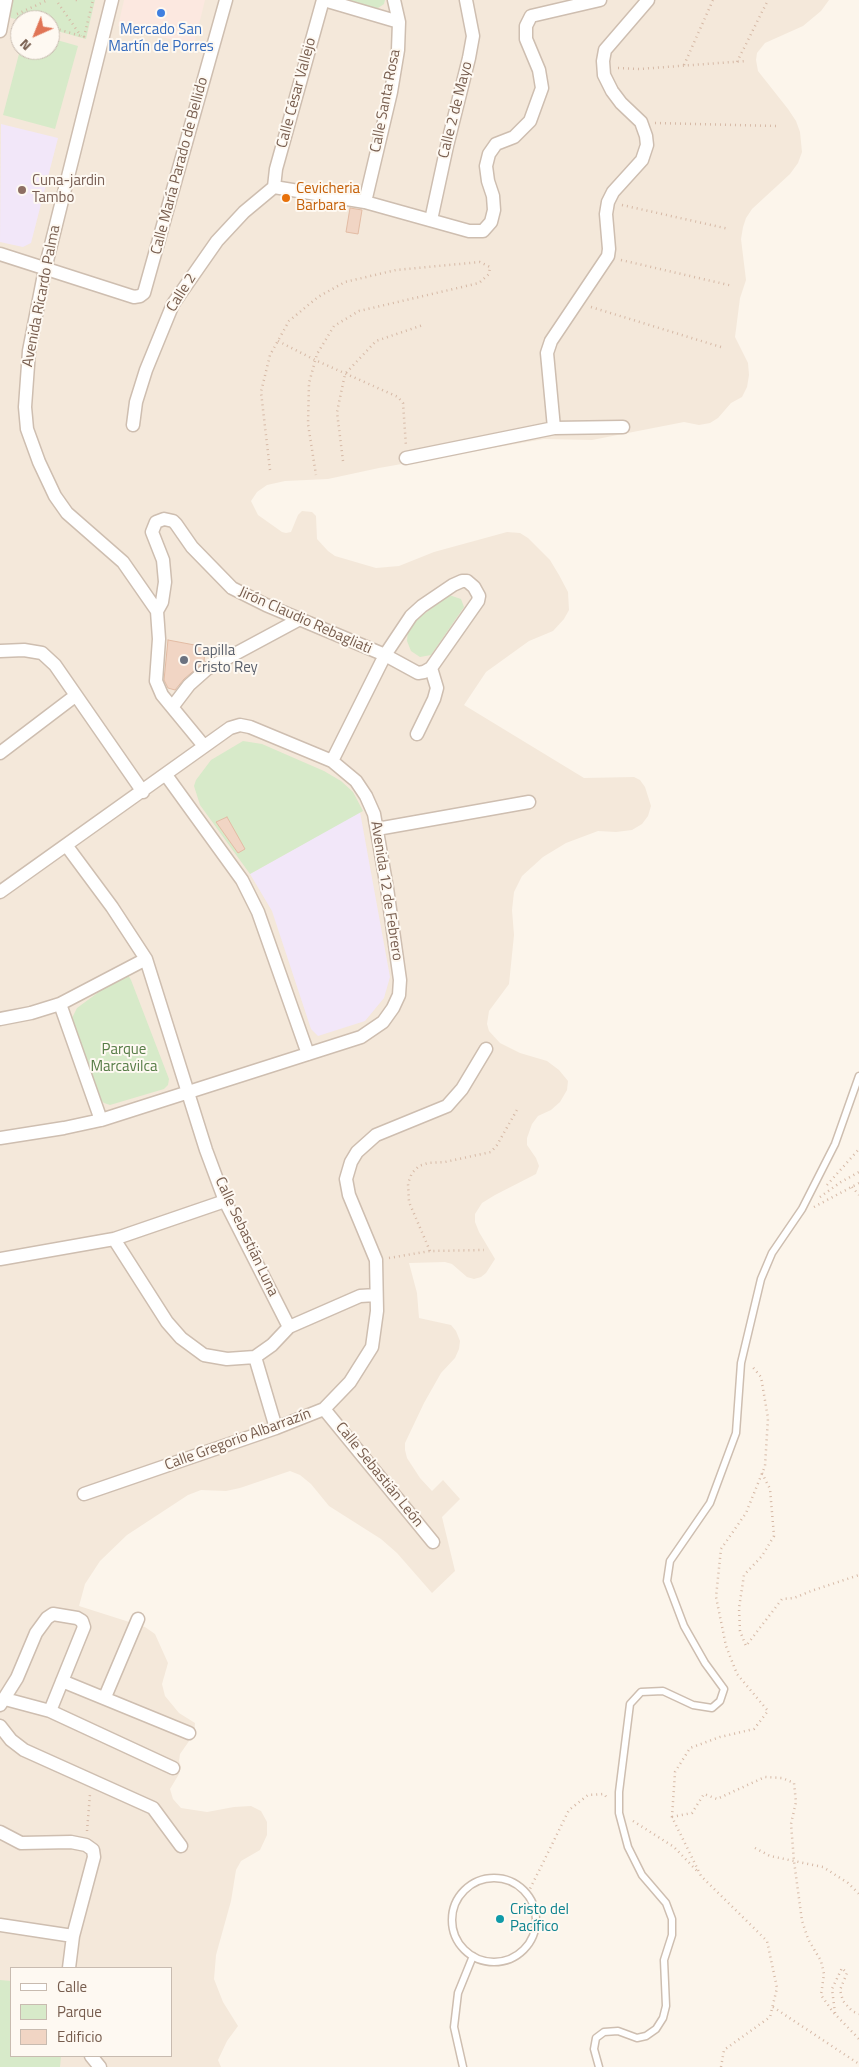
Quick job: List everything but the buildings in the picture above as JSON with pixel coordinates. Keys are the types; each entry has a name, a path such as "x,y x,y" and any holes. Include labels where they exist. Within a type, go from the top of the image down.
{"street":[{"path":"0,32 6,0"},
{"name":"Avenida Ricardo Palma","path":"112,0 45,269 28,351 25,407 28,430 39,462 67,514 123,562 157,611"},
{"name":"Calle María Parado de Bellido","path":"45,269 134,297 144,293 226,0"},
{"path":"324,0 399,22"},
{"name":"Calle César Vallejo","path":"274,187 276,169 324,0"},
{"name":"Calle Santa Rosa","path":"365,202 398,50 399,22 394,0"},
{"name":"Calle 2 de Mayo","path":"431,220 473,36 466,0"},
{"path":"274,187 365,202 470,232 483,231 491,222 494,210 493,196 486,166 489,154 496,144 514,137 530,121 542,88 540,70 526,39 526,26 531,16 600,0"},
{"path":"554,428 547,353 551,342 608,256 606,214 608,202 613,192 642,160 647,145 641,122 621,103 604,75 603,61 605,50 648,0"},
{"name":"Calle 2","path":"133,425 136,402 146,370 173,304 217,241 244,212 274,187"},
{"path":"0,254 45,269"},
{"path":"406,458 554,428 624,427"},
{"name":"Jirón Claudio Rebagliati","path":"157,611 162,602 165,582 162,560 152,532 154,525 160,519 173,521 192,547 232,588 385,655 418,673 431,668"},
{"path":"332,762 385,655 411,616 422,606 454,585 467,581 474,587 479,596 478,601 431,668 437,688 434,699 417,734"},
{"path":"157,611 159,639 156,681 162,695 204,746"},
{"path":"173,706 188,685 207,669 300,619"},
{"path":"0,651 24,650 42,653 55,665 143,792"},
{"path":"0,753 75,696"},
{"name":"Avenida 12 de Febrero","path":"0,892 143,792 230,728 240,725 250,727 332,762 356,781 366,796 374,814 388,888 400,980 398,995 393,1008 383,1022 361,1037 101,1120 0,1138"},
{"path":"166,775 242,880 258,912 308,1054"},
{"path":"377,829 529,802"},
{"name":"Calle Sebastián Luna","path":"66,845 112,907 146,959 206,1150 225,1201 289,1327"},
{"path":"0,1018 31,1013 60,1004 146,959"},
{"path":"60,1004 101,1120"},
{"path":"376,1260 349,1195 346,1179 351,1162 357,1152 376,1135 448,1106 462,1090 486,1049"},
{"path":"0,1259 114,1239 225,1201"},
{"path":"114,1239 167,1322 182,1338 204,1355 227,1359 256,1357 272,1345 289,1327 360,1296 376,1295"},
{"name":"Calle Gregorio Albarrazín","path":"84,1494 276,1428 324,1409 350,1382 372,1347 377,1311 376,1260"},
{"path":"256,1357 276,1428"},
{"name":"Calle Sebastián León","path":"324,1409 433,1542"},
{"path":"50,1711 84,1627 77,1618 53,1614 47,1618 36,1633 17,1678 3,1702 50,1711 173,1768"},
{"path":"105,1697 138,1620"},
{"path":"62,1680 189,1733"},
{"path":"0,1726 11,1740 24,1750 153,1808 181,1846"},
{"path":"0,1832 21,1843 71,1842 86,1845 92,1850 94,1857 73,1936 69,1967"},
{"path":"0,1925 73,1936"},
{"path":"92,2057 100,2067"}],"lane":[{"path":"599,2067 594,2049 596,2038 604,2032 618,2031 637,2038 646,2036 656,2029 663,2018 666,2006 664,1960 672,1935 672,1919 666,1903 642,1875 628,1847 619,1813 619,1792 630,1704 641,1692 663,1691 693,1705 712,1708 720,1701 724,1689 705,1663 684,1626 667,1580 670,1561 710,1503 736,1433 743,1356 761,1279 772,1253 802,1209 835,1144 859,1076"},
{"path":"492,1877 506,1878 518,1884 528,1893 535,1906 537,1920 534,1935 527,1948 516,1957 502,1962 487,1962 473,1956 462,1947 455,1935 452,1922 453,1909 458,1897 467,1887 479,1880 492,1877"},
{"path":"463,2067 454,2027 458,1993 473,1956"}],"path":[{"path":"27,10 48,0"},
{"path":"81,36 84,36 93,0"},
{"path":"684,65 713,0"},
{"path":"737,62 768,0"},
{"path":"58,3 81,36"},
{"path":"60,31 81,36"},
{"path":"604,68 639,69 746,61"},
{"path":"641,122 776,126"},
{"path":"608,202 729,229"},
{"path":"608,256 732,286"},
{"path":"270,470 261,392 270,355 289,321 318,297 345,282 396,270 480,262 490,267 489,274 479,283 359,311 334,326 317,354 309,383 308,424 316,475"},
{"path":"577,303 724,348"},
{"path":"343,461 337,412 344,374 376,341 423,325"},
{"path":"278,340 344,374 398,397 403,403 406,458"},
{"path":"430,1251 409,1202 408,1184 412,1173 419,1166 491,1152 518,1108"},
{"path":"802,1209 834,1178 859,1149"},
{"path":"802,1209 859,1172"},
{"path":"802,1209 818,1206 859,1183"},
{"path":"852,1187 859,1194"},
{"path":"376,1260 430,1251 484,1250"},
{"path":"701,1876 672,1817 675,1772 690,1748 720,1737 754,1729 768,1711 737,1674 726,1646 716,1597 720,1549 746,1513 765,1466 768,1418 761,1376 743,1356"},
{"path":"762,1473 770,1489 774,1536 762,1556 744,1575 739,1608 740,1631 746,1646 782,1599 794,1598 811,1590 859,1575"},
{"path":"672,1817 692,1813 704,1794 717,1798 765,1777 782,1778 794,1783 796,1802 791,1824 802,1921 824,1974 821,1995 835,2015 859,2038"},
{"path":"86,1845 91,1780"},
{"path":"528,1893 569,1810 588,1795 604,1794 619,1813 674,1847 767,1941 777,1988 770,2017 724,2050 721,2067"},
{"path":"755,1848 770,1856 823,1867 859,1894"},
{"path":"835,2015 832,1988 842,1968 847,1973 840,1990 843,2001 859,2014"},
{"path":"773,2007 859,2064"}],"shaded area":[{"path":"0,0 829,0 821,11 803,26 765,43 757,53 758,71 796,121 800,132 802,152 798,163 790,174 752,209 743,227 741,239 746,280 740,298 735,337 748,363 749,375 747,387 742,397 731,403 718,418 710,423 699,425 684,422 592,440 544,439 379,468 328,479 285,481 267,485 257,492 251,501 258,515 286,533 291,532 298,515 302,511 312,512 316,516 317,539 328,551 335,556 376,568 399,566 434,552 507,532 520,533 528,538 550,560 559,575 568,592 569,610 553,631 529,641 486,672 464,705 584,778 634,777 640,780 645,787 651,806 648,816 642,824 632,830 616,832 598,831 566,843 543,857 522,876 514,892 512,910 514,935 509,984 489,1011 487,1024 489,1031 500,1043 520,1053 547,1061 559,1070 568,1081 567,1090 560,1102 551,1110 538,1116 532,1124 527,1138 527,1145 539,1166 536,1174 482,1203 475,1214 475,1222 479,1232 495,1259 486,1273 474,1279 467,1277 452,1264 445,1262 409,1263 417,1293 419,1318 451,1325 460,1341 455,1358 441,1373 405,1443 407,1458 420,1478 432,1491 443,1480 460,1499 442,1517 455,1571 432,1593 397,1553 381,1539 329,1506 311,1484 300,1475 290,1471 240,1488 226,1491 201,1490 188,1495 127,1535 100,1561 85,1584 79,1606 145,1627 155,1634 168,1663 162,1684 165,1696 179,1713 195,1723 194,1734 180,1754 179,1761 181,1767 179,1774 170,1789 173,1799 181,1808 207,1812 251,1806 261,1811 267,1822 267,1835 260,1850 241,1861 236,1870 231,1901 216,1955 214,1979 223,2002 238,2026 227,2041 218,2060 221,2067 0,2067"},
{"name":"Mercado San Martín de Porres","path":"124,0 205,0 194,45 118,26"},
{"name":"Cuna-jardin Tambo","path":"1,124 58,138 31,243 23,247 0,242"},
{"path":"360,812 390,977 384,998 365,1021 318,1036 311,1029 272,911 250,874"}],"green space":[{"path":"12,0 95,0 86,39 60,32 60,10 10,10 10,16 9,13"},
{"path":"335,0 385,0 384,4 375,10"},
{"path":"60,41 78,46 55,129 3,115 17,60 60,60"},
{"path":"449,595 461,599 464,607 431,655 420,657 411,651 407,641 408,630 415,621"},
{"path":"243,741 262,744 324,771 341,781 353,792 363,811 250,874 200,805 194,786 196,780 211,760"},
{"name":"Parque Marcavilca","path":"122,975 128,975 131,980 169,1079 168,1085 164,1089 110,1105 104,1103 99,1098 72,1018 77,1008"},
{"path":"0,1980 10,1981 10,2057 61,2057 60,2067 0,2067"}],"place":[{"name":"Mercado San Martín de Porres","path":"161,13"},
{"name":"Cuna-jardin Tambo","path":"22,190"},
{"name":"Cevicheria Barbara","path":"286,198"},
{"name":"Capilla Cristo Rey","path":"184,660"},
{"name":"Cristo del Pacífico","path":"500,1919"}]}
